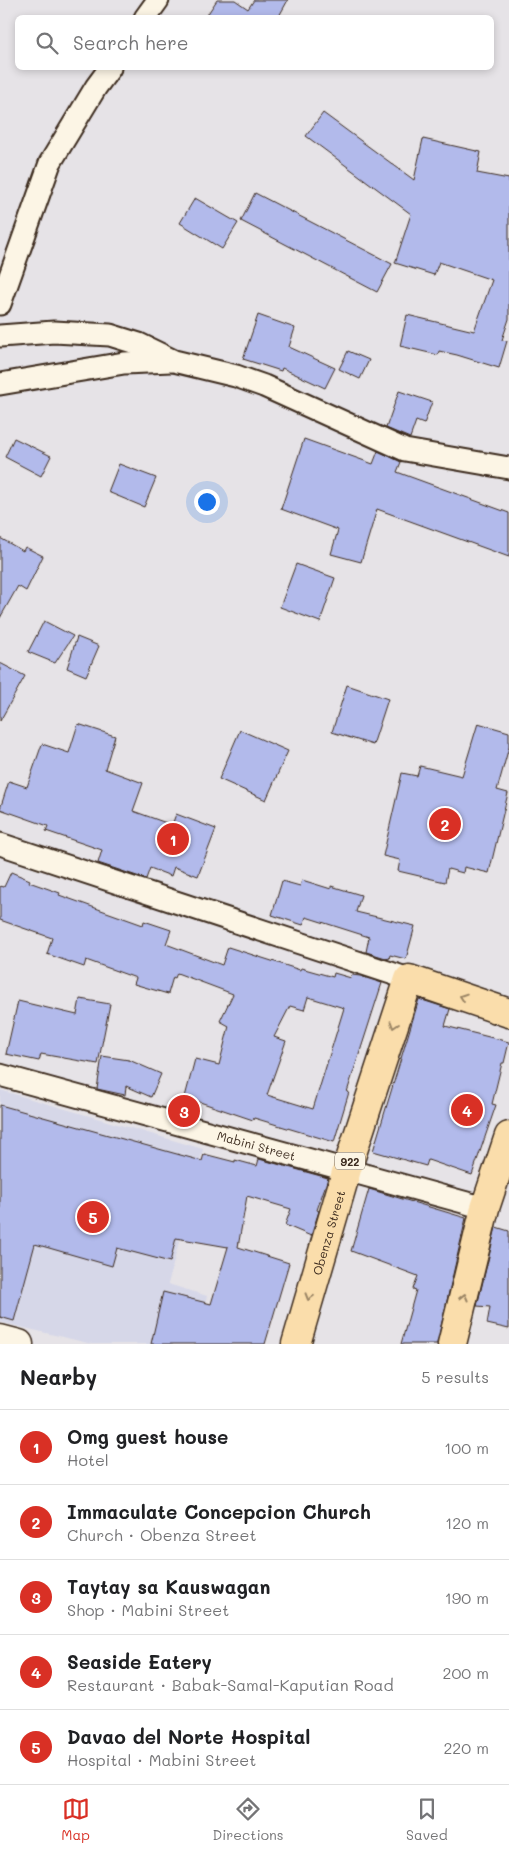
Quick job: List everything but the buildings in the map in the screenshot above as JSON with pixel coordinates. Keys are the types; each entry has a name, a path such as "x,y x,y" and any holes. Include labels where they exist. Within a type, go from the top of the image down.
{"main road":[{"path":"409,979 509,1012"},
{"name":"Obenza Street","path":"296,1344 347,1169 409,979"},
{"path":"452,1344 485,1208 509,1136"},
{"path":"0,1339 20,1344"}],"street":[{"path":"147,15 158,0"},
{"path":"0,304 50,163 96,87 109,70"},
{"path":"0,336 54,332 110,335 139,344 174,361 236,376 264,386 405,450 509,468"},
{"path":"0,384 124,363 174,361"},
{"path":"0,844 409,979"},
{"name":"Mabini Street","path":"0,1075 485,1208"}],"shaded area":[{"path":"0,1090 203,1149 168,1284 207,1296 194,1344 92,1344 0,1322"}],"place":[{"name":"Immaculate Concepcion Church","path":"445,824"},
{"name":"Omg guest house","path":"173,839"},
{"name":"Seaside Eatery","path":"467,1110"},
{"name":"Taytay sa Kauswagan","path":"184,1111"},
{"name":"Davao del Norte Hospital","path":"93,1217"}]}
